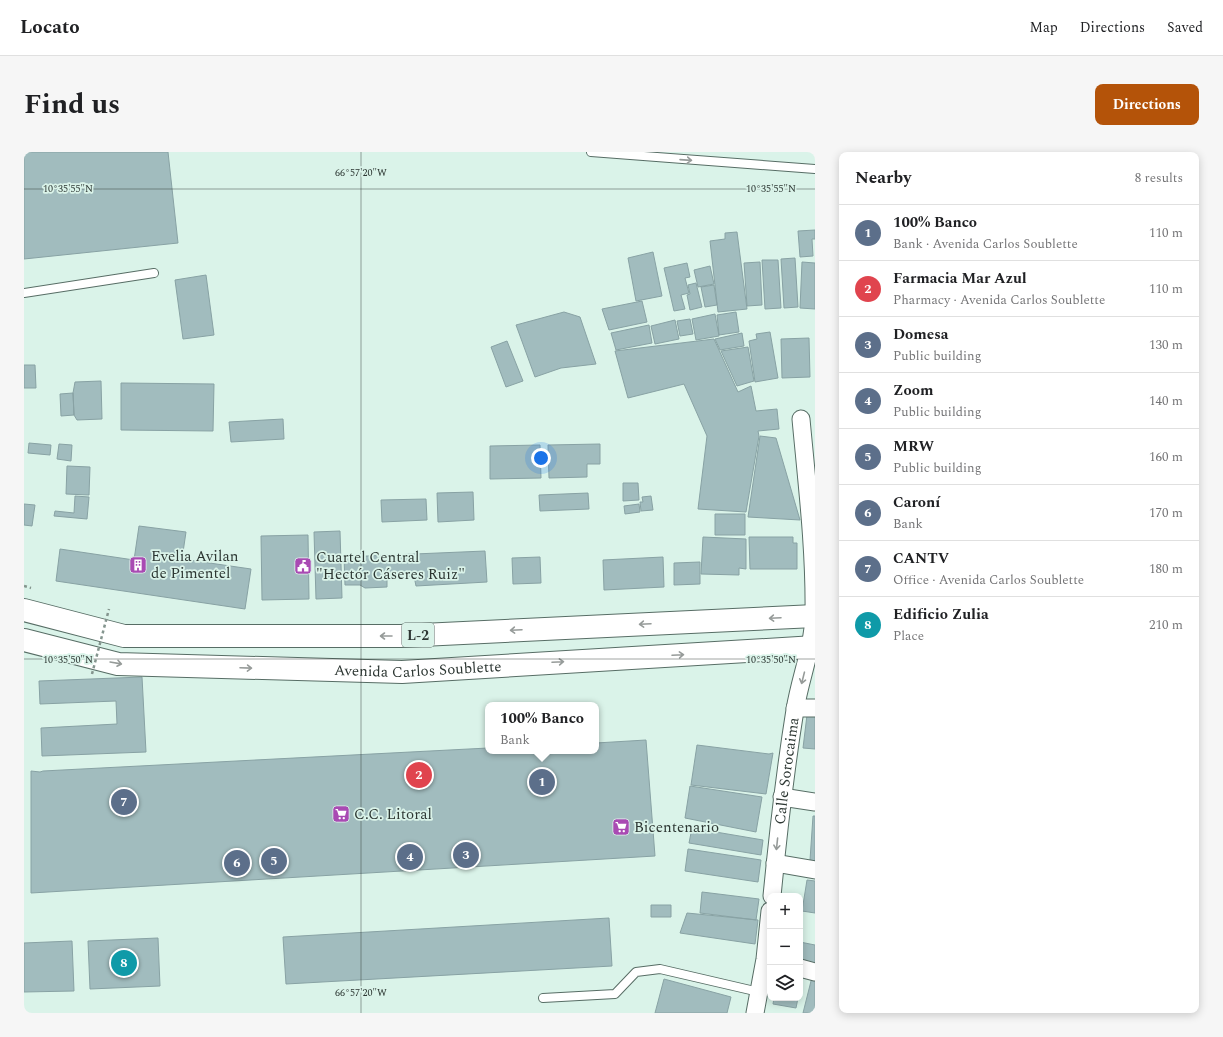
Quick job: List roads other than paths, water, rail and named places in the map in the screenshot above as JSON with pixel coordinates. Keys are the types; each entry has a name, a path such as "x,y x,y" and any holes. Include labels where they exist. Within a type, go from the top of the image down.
{"main road":[{"name":"L-2","path":"24,610 124,636 400,636 815,616"},
{"name":"Avenida Carlos Soublette","path":"24,640 118,664 402,672 813,647"}],"street":[{"name":"Calle Sorocaima","path":"772,893 782,797 796,708 813,647 815,616 811,516 800,419"},
{"path":"796,708 815,708"},
{"path":"782,797 815,802"},
{"path":"775,863 815,870"},
{"path":"755,1013 767,964"},
{"path":"803,969 815,972"}],"lane":[{"path":"591,152 815,169"},
{"path":"24,293 154,273"},
{"path":"543,998 615,994 636,972 660,969 759,992"}],"place":[{"name":"Evelia Avilan de Pimentel","path":"138,565"},
{"name":"Cuartel Central \"Hectór Cáseres Ruiz\"","path":"303,566"},
{"name":"Farmacia Mar Azul","path":"419,775"},
{"name":"100% Banco","path":"542,782"},
{"name":"CANTV","path":"124,802"},
{"name":"C.C. Litoral","path":"341,814"},
{"name":"Bicentenario","path":"621,827"},
{"name":"Domesa","path":"466,855"},
{"name":"Zoom","path":"410,857"},
{"name":"MRW","path":"274,861"},
{"name":"Caroní","path":"237,863"},
{"name":"Edificio Zulia","path":"124,963"}]}
